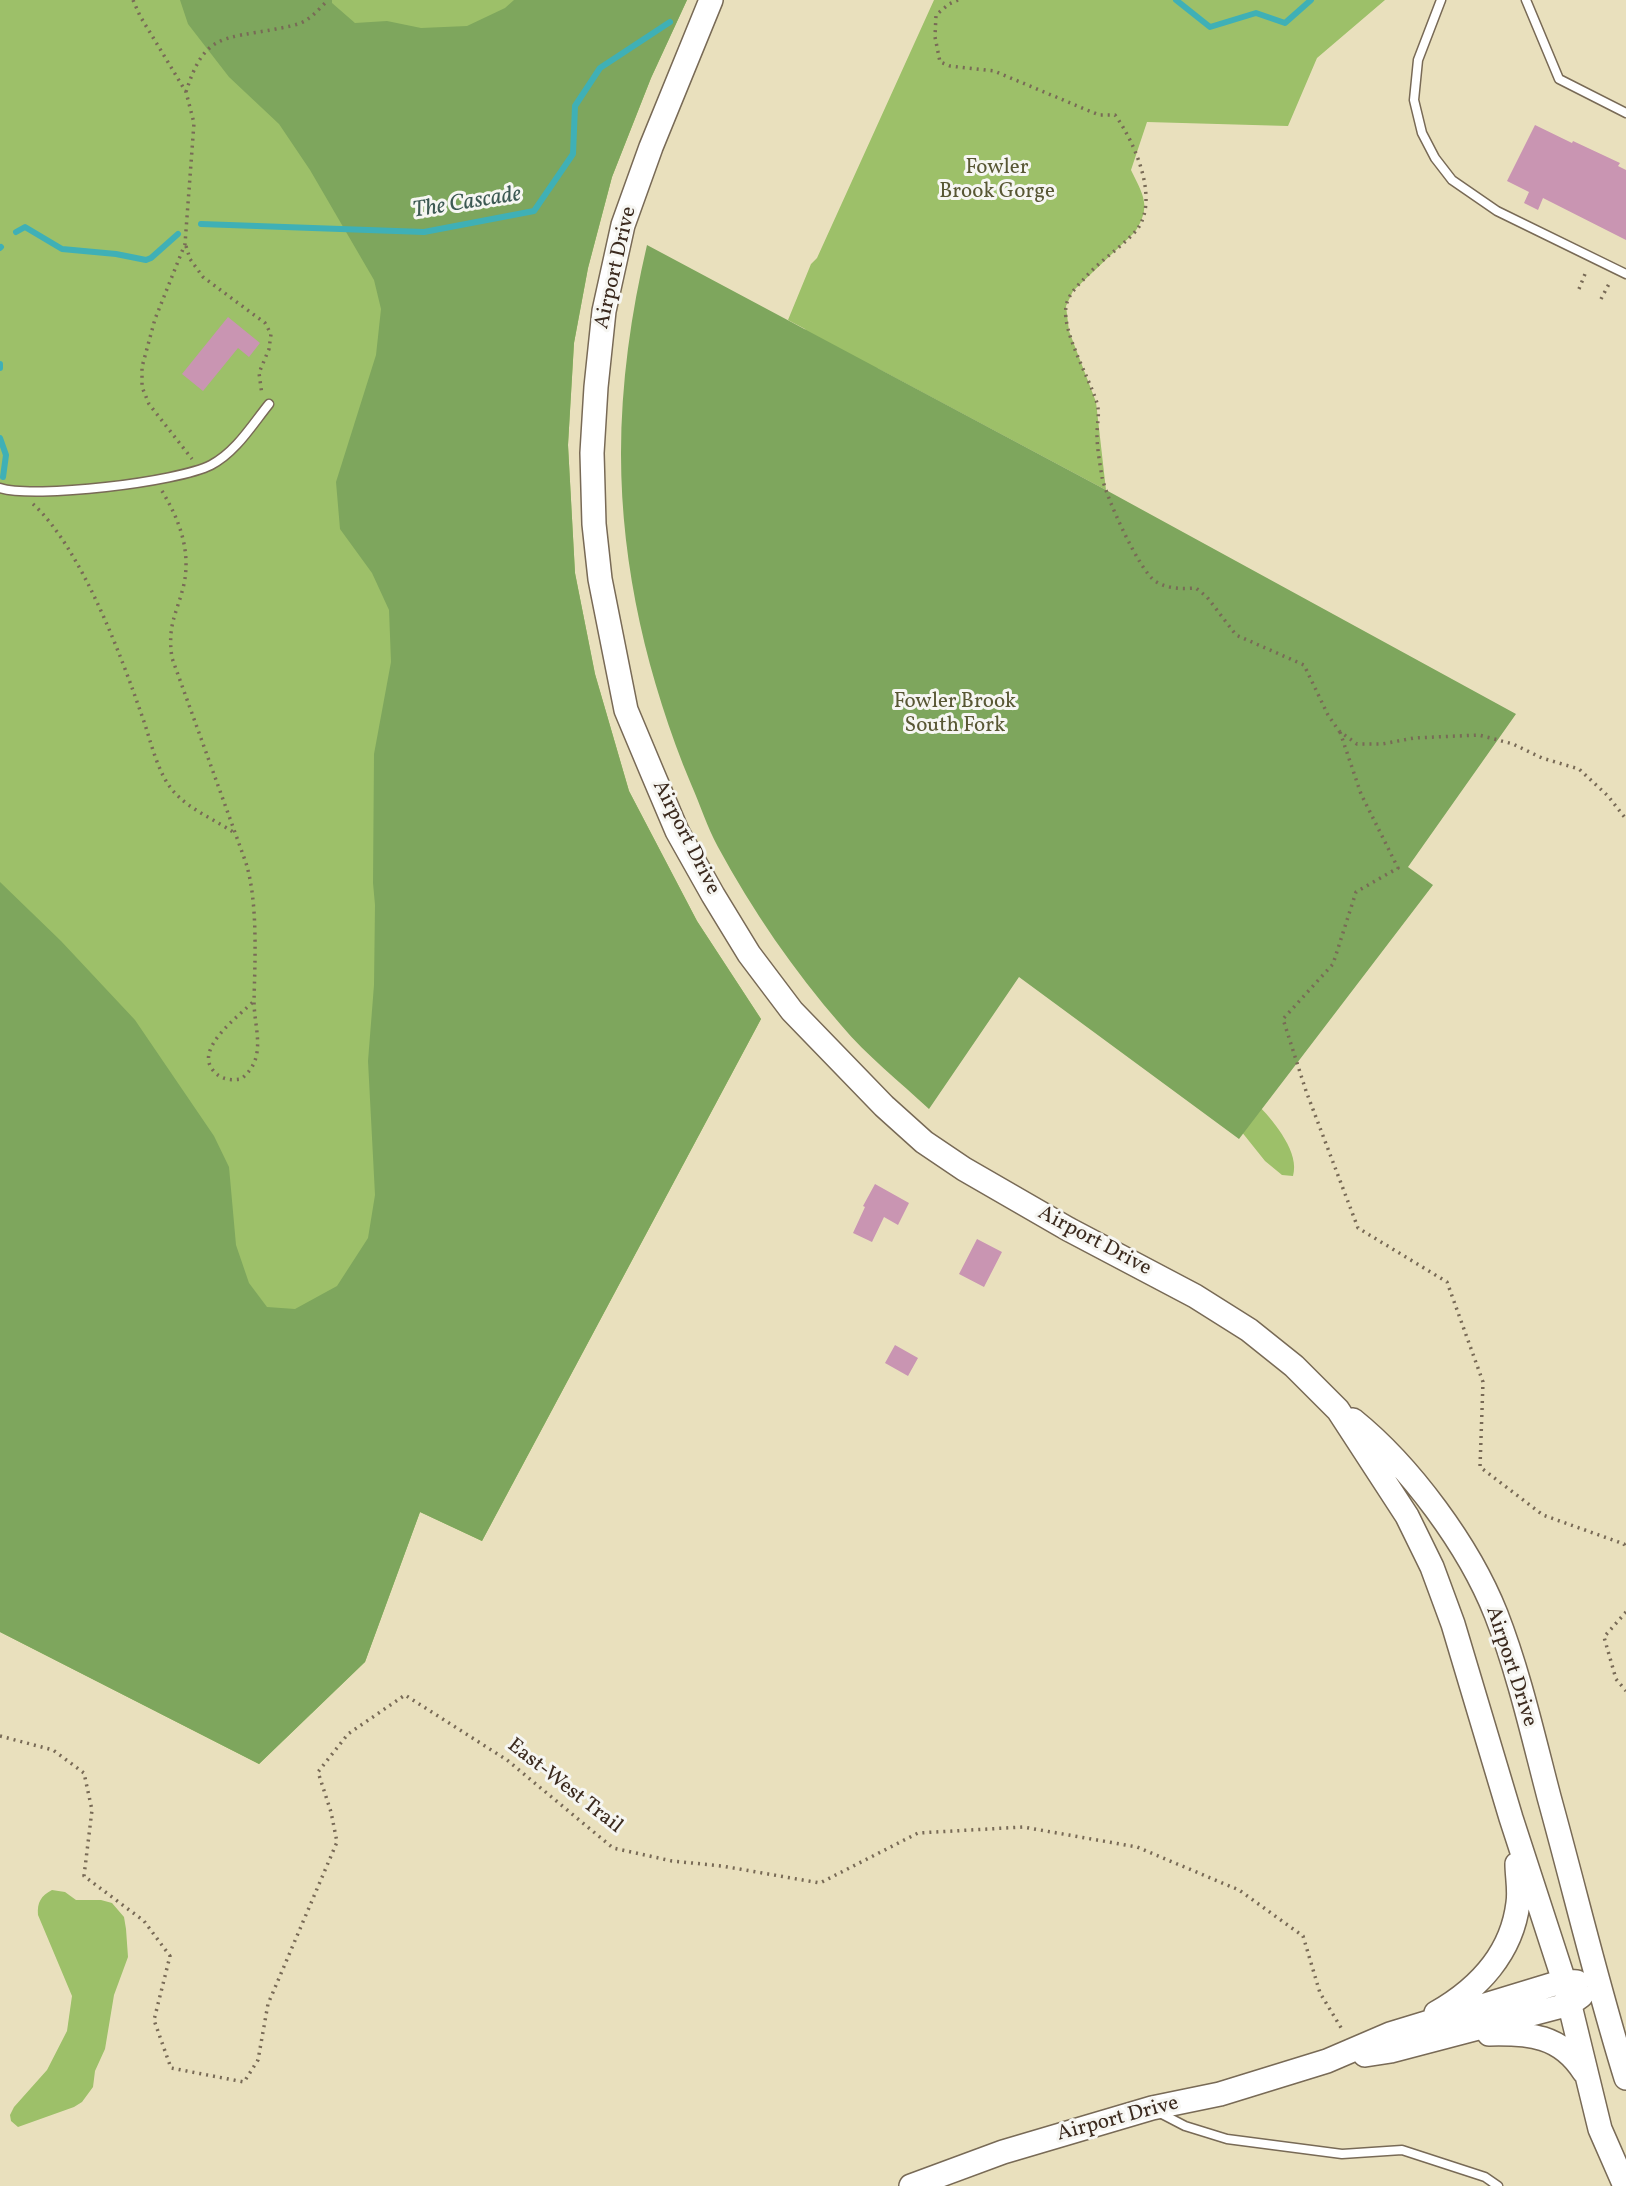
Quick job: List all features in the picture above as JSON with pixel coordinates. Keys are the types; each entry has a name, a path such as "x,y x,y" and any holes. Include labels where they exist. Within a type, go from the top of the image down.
{"main road":[{"name":"Airport Drive","path":"711,0 651,147 623,225 604,311 592,453 594,524 600,579 626,710 677,831 749,954 792,1011 833,1056 924,1142 1009,1196 1195,1296 1249,1330 1294,1366 1338,1410 1407,1516 1432,1567 1453,1624 1570,2004"},
{"name":"Airport Drive","path":"1329,1401 1378,1440 1412,1479 1475,1569 1496,1615 1523,1699 1598,1984"},
{"name":"Airport Drive","path":"911,2186 1003,2152 1152,2108 1220,2094 1327,2061 1438,2012 1479,1983 1499,1957 1511,1933 1518,1902 1517,1862 1504,1792"},
{"name":"Airport Drive","path":"1390,2034 1564,1981 1598,1984"},
{"name":"Airport Drive","path":"1327,2061 1391,2050 1570,2004 1598,1984"},
{"path":"1598,1984 1626,2078"},
{"path":"1570,2004 1600,2129 1625,2186"},
{"path":"1451,2035 1524,2034 1544,2038 1575,2058 1587,2078"}],"lane":[{"path":"1441,0 1418,60 1414,100 1422,133 1435,158 1451,180 1497,211 1626,274"},
{"path":"1526,0 1559,79 1626,113"},
{"path":"0,488 10,491 124,485 200,469 228,454 269,404"},
{"path":"1152,2108 1185,2126 1227,2139 1342,2154 1402,2150 1485,2177 1498,2186"}],"path":[{"path":"133,0 186,92 194,123 185,244 146,346 142,387 159,419 200,469"},
{"path":"186,92 197,64 213,43 307,20 328,0"},
{"path":"958,0 936,15 935,37 940,62 994,71 1099,115 1115,115 1130,135 1141,166 1146,201 1142,221 1135,232 1091,270 1073,291 1066,306 1069,331 1099,414 1097,435 1102,480 1127,539 1148,574 1156,582 1177,590 1196,588 1208,597 1236,635 1304,665 1328,715 1339,731 1361,794 1398,868 1356,892 1333,964 1283,1019 1306,1091 1358,1228 1447,1282 1483,1382 1480,1467 1543,1515 1624,1544 1626,1549"},
{"path":"185,244 190,258 204,277 265,323 271,334 269,349 259,373 262,394 269,404"},
{"path":"1601,299 1616,269"},
{"path":"1579,289 1585,274"},
{"path":"156,480 180,527 186,557 184,583 171,624 172,658 247,863 252,891 254,1000 258,1041 255,1064 241,1079 223,1079 210,1067 210,1045 254,1000"},
{"path":"10,491 27,499 37,508 71,553 125,668 167,783 181,798 235,833"},
{"path":"1339,731 1357,744 1479,735 1513,744 1542,758 1579,769 1608,796 1626,819"},
{"path":"1626,1612 1604,1637 1616,1679 1626,1691"},
{"name":"East-West Trail","path":"0,1736 52,1750 84,1773 92,1810 84,1876 144,1921 170,1955 154,2020 171,2068 244,2082 258,2060 268,2004 337,1842 318,1772 348,1734 405,1695 507,1760 613,1848 660,1859 722,1866 820,1883 918,1833 1023,1827 1137,1847 1239,1890 1303,1936 1320,1993 1344,2032"}],"green space":[{"path":"0,0 687,0 651,78 612,177 588,268 574,343 568,445 575,573 595,674 629,791 697,921 761,1019 482,1541 420,1512 365,1662 259,1764 0,1632"},
{"path":"180,0 332,0 332,3 355,23 387,21 421,28 467,26 505,8 514,0 687,0 651,78 612,177 588,268 574,343 568,445 575,573 595,674 629,791 697,921 761,1019 482,1541 420,1512 365,1662 259,1764 0,1632 0,882 61,941 135,1020 214,1136 229,1167 236,1245 249,1283 267,1307 295,1309 337,1286 368,1238 375,1195 368,1061 374,985 374,754 391,662 389,610 372,573 340,529 336,482 376,355 381,309 374,280 310,170 279,124 229,77 188,24"},
{"name":"Fowler Brook Gorge","path":"934,0 1385,0 1317,58 1288,126 1147,122 1131,170 1144,201 1140,223 1135,232 1073,291 1066,306 1069,331 1096,402 1106,490 877,368 1260,1107 1290,1148 1293,1176 1282,1175 1265,1161 1233,1121 805,329 788,320 811,264 817,258"},
{"name":"Fowler Brook South Fork","path":"647,245 1106,490 1516,714 1408,867 1433,885 1239,1139 1019,977 929,1109 841,1025 790,962 759,917 714,839 676,745 650,664 632,581 622,497 621,428 628,349"},
{"path":"52,1890 65,1892 76,1900 112,1903 124,1917 128,1957 114,1995 105,2049 95,2071 93,2087 82,2102 74,2107 18,2127 11,2121 10,2115 14,2107 47,2070 67,2031 72,1996 38,1915 40,1900"}],"building":[{"path":"1535,125 1620,163 1618,166 1626,170 1626,240 1543,198 1538,210 1524,203 1529,192 1507,181"},
{"path":"228,317 260,343 249,357 238,348 203,391 182,374"},
{"path":"875,1184 909,1203 898,1225 884,1217 872,1242 853,1233"},
{"path":"977,1239 1002,1252 984,1287 959,1274"},
{"path":"895,1345 918,1358 908,1376 885,1363"}],"waterway":[{"name":"The Cascade","path":"1176,0 1210,27 1256,13 1285,23 1311,0"},
{"name":"The Cascade","path":"201,224 424,232 534,211 573,154 575,106 600,68 670,22"},
{"name":"The Cascade","path":"16,232 25,227 62,249 146,260 178,234"},
{"path":"0,438 6,455 3,477"}]}
